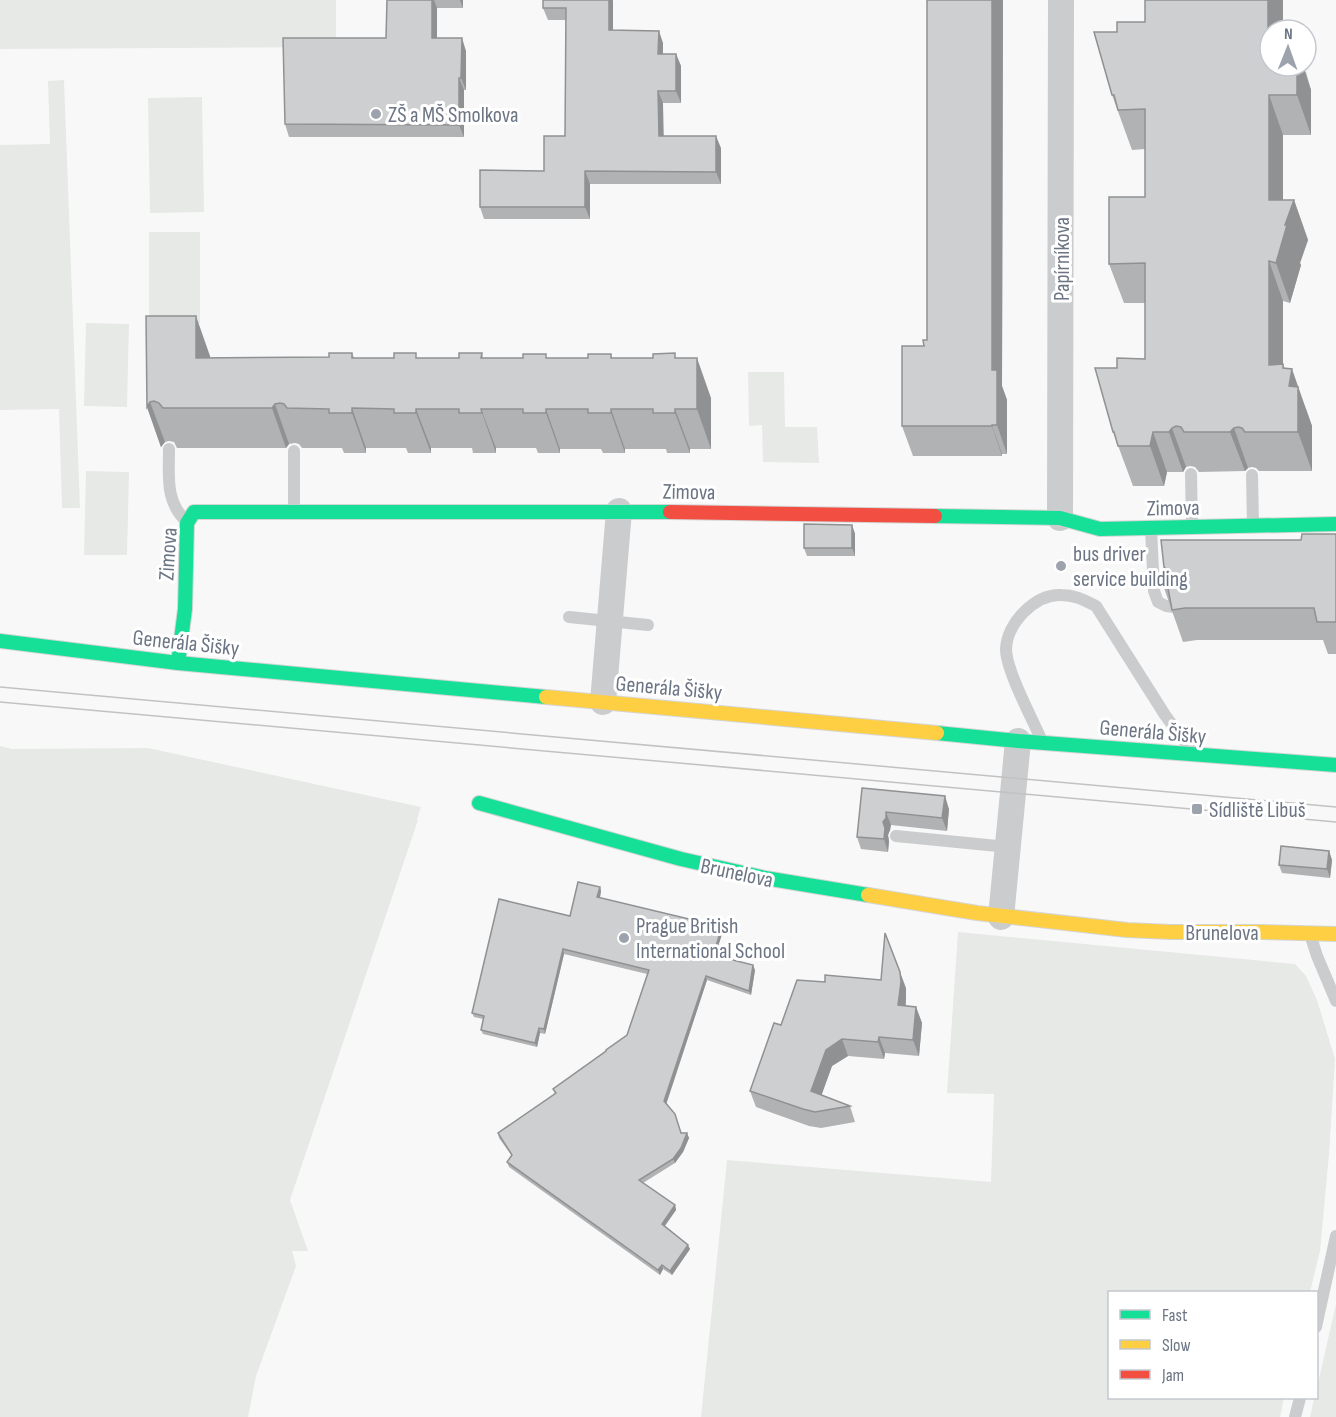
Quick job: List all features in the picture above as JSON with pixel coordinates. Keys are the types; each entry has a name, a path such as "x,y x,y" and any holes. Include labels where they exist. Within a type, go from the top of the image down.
{"street":[{"name":"Papírníkova","path":"1060,518 1061,0"},
{"name":"Zimova","path":"178,663 185,609 187,523 194,512 619,511 1060,518 1100,529 1336,524"},
{"path":"603,702 619,511"},
{"name":"Generála Šišky","path":"0,641 178,663 1030,742 1336,765"},
{"path":"1001,917 1008,847 1030,742"},
{"name":"Brunelova","path":"479,803 681,859 765,878 1001,917 1149,931 1336,934"}],"lane":[{"path":"169,449 171,498 173,506 187,523"},
{"path":"294,451 294,512"},
{"path":"1191,474 1192,528"},
{"path":"1252,475 1253,526"},
{"path":"1150,528 1154,591 1158,602 1174,607"},
{"path":"1030,742 1006,648 1011,630 1023,612 1039,601 1059,595 1079,597 1096,606 1165,715 1194,755"},
{"path":"569,617 648,625"},
{"path":"896,836 1008,847"},
{"path":"1310,933 1336,1001"},
{"path":"1318,1323 1336,1236"},
{"path":"1296,1417 1300,1399"}],"shaded area":[{"path":"0,0 336,0 336,47 0,49"},
{"path":"64,80 80,508 62,508 59,409 0,410 0,145 50,144 48,81"},
{"path":"202,97 204,212 150,213 148,98"},
{"path":"149,232 200,232 200,323 149,323"},
{"path":"86,323 129,324 127,407 84,406"},
{"path":"748,372 784,372 785,427 817,427 819,463 763,462 762,425 749,426"},
{"path":"86,471 129,472 127,555 84,555"},
{"path":"0,746 12,749 148,748 421,807 290,1200 308,1251 292,1251 296,1266 256,1376 248,1417 0,1417"},
{"path":"958,932 1295,964 1306,976 1317,1000 1335,1059 1320,1251 1310,1291 1108,1291 1108,1399 1284,1399 1280,1417 701,1417 727,1160 991,1182 994,1094 947,1093"},
{"path":"1336,1304 1336,1417 1310,1417 1314,1399 1318,1399 1318,1384"}],"building":[{"path":"387,0 432,0 432,38 462,38 459,125 285,124 283,38 386,38"},
{"path":"543,0 609,0 609,30 659,31 658,54 676,54 676,91 658,91 659,136 716,136 716,172 585,171 585,207 480,207 480,170 544,171 544,136 565,136 566,8 543,8"},
{"path":"927,0 992,0 992,370 997,370 997,425 992,426 902,426 902,346 924,346 923,340 927,340"},
{"path":"1145,0 1268,0 1268,18 1258,18 1258,78 1297,78 1297,95 1269,95 1269,200 1294,200 1276,263 1269,261 1269,365 1283,364 1283,368 1292,369 1289,386 1298,387 1298,432 1245,432 1238,427 1230,432 1184,432 1181,427 1176,426 1169,432 1153,432 1150,446 1118,446 1095,368 1117,368 1117,358 1145,359 1145,263 1109,264 1109,197 1145,197 1145,109 1118,110 1094,32 1117,32 1117,22 1145,22"},
{"path":"146,316 196,316 196,358 329,357 329,353 352,353 352,358 394,358 394,353 416,353 416,358 459,358 459,353 482,353 481,358 523,358 523,354 546,354 546,358 588,358 588,354 611,354 611,358 653,358 653,354 675,353 675,358 697,358 697,409 675,409 675,413 653,413 653,409 611,409 611,413 588,413 588,409 546,409 546,413 523,413 523,409 481,409 482,413 459,413 459,409 416,409 416,413 394,413 394,409 352,408 352,413 329,413 329,409 287,408 280,403 275,404 272,408 163,408 154,401 150,402 147,407"},
{"path":"804,524 852,525 852,548 804,548"},
{"path":"1302,534 1336,534 1336,622 1317,622 1314,608 1185,608 1172,610 1168,588 1164,588 1164,583 1169,580 1170,572 1164,567 1161,540 1301,540"},
{"path":"862,788 945,796 942,818 886,812 883,822 884,839 857,837"},
{"path":"1281,846 1329,851 1327,869 1279,865"},
{"path":"578,882 600,887 597,897 693,920 721,930 713,955 753,965 749,991 706,976 664,1101 675,1114 681,1133 687,1133 681,1148 673,1159 639,1180 675,1205 662,1224 688,1245 670,1271 662,1265 658,1270 507,1162 512,1155 498,1133 556,1093 553,1089 627,1035 649,970 563,949 544,1029 539,1028 535,1043 481,1030 484,1016 472,1013 499,899 570,916"},
{"path":"885,933 900,972 898,1005 916,1007 913,1040 879,1037 878,1042 842,1039 826,1050 811,1091 850,1106 815,1112 750,1091 774,1023 781,1025 797,980 825,982 825,975 881,980"}],"tram line":[{"path":"0,687 1336,807"},
{"path":"0,702 1336,822"}],"traffic: fast":[{"path":"178,663 185,609 187,523 194,512 670,512"},
{"path":"935,516 1060,518 1100,529 1336,524"},
{"path":"0,641 178,663 546,697"},
{"path":"937,733 1336,765"},
{"path":"479,803 681,859 765,878 868,895"}],"traffic: slow":[{"path":"546,697 937,733"},
{"path":"868,895 977,913 1127,930 1336,934"}],"traffic: jam":[{"path":"670,512 935,516"}],"place":[{"name":"ZŠ a MŠ Smolkova","path":"376,114"},
{"name":"bus driver service building","path":"1061,566"},
{"name":"Sídliště Libuš","path":"1197,809"},
{"name":"Prague British International School","path":"624,938"}]}
